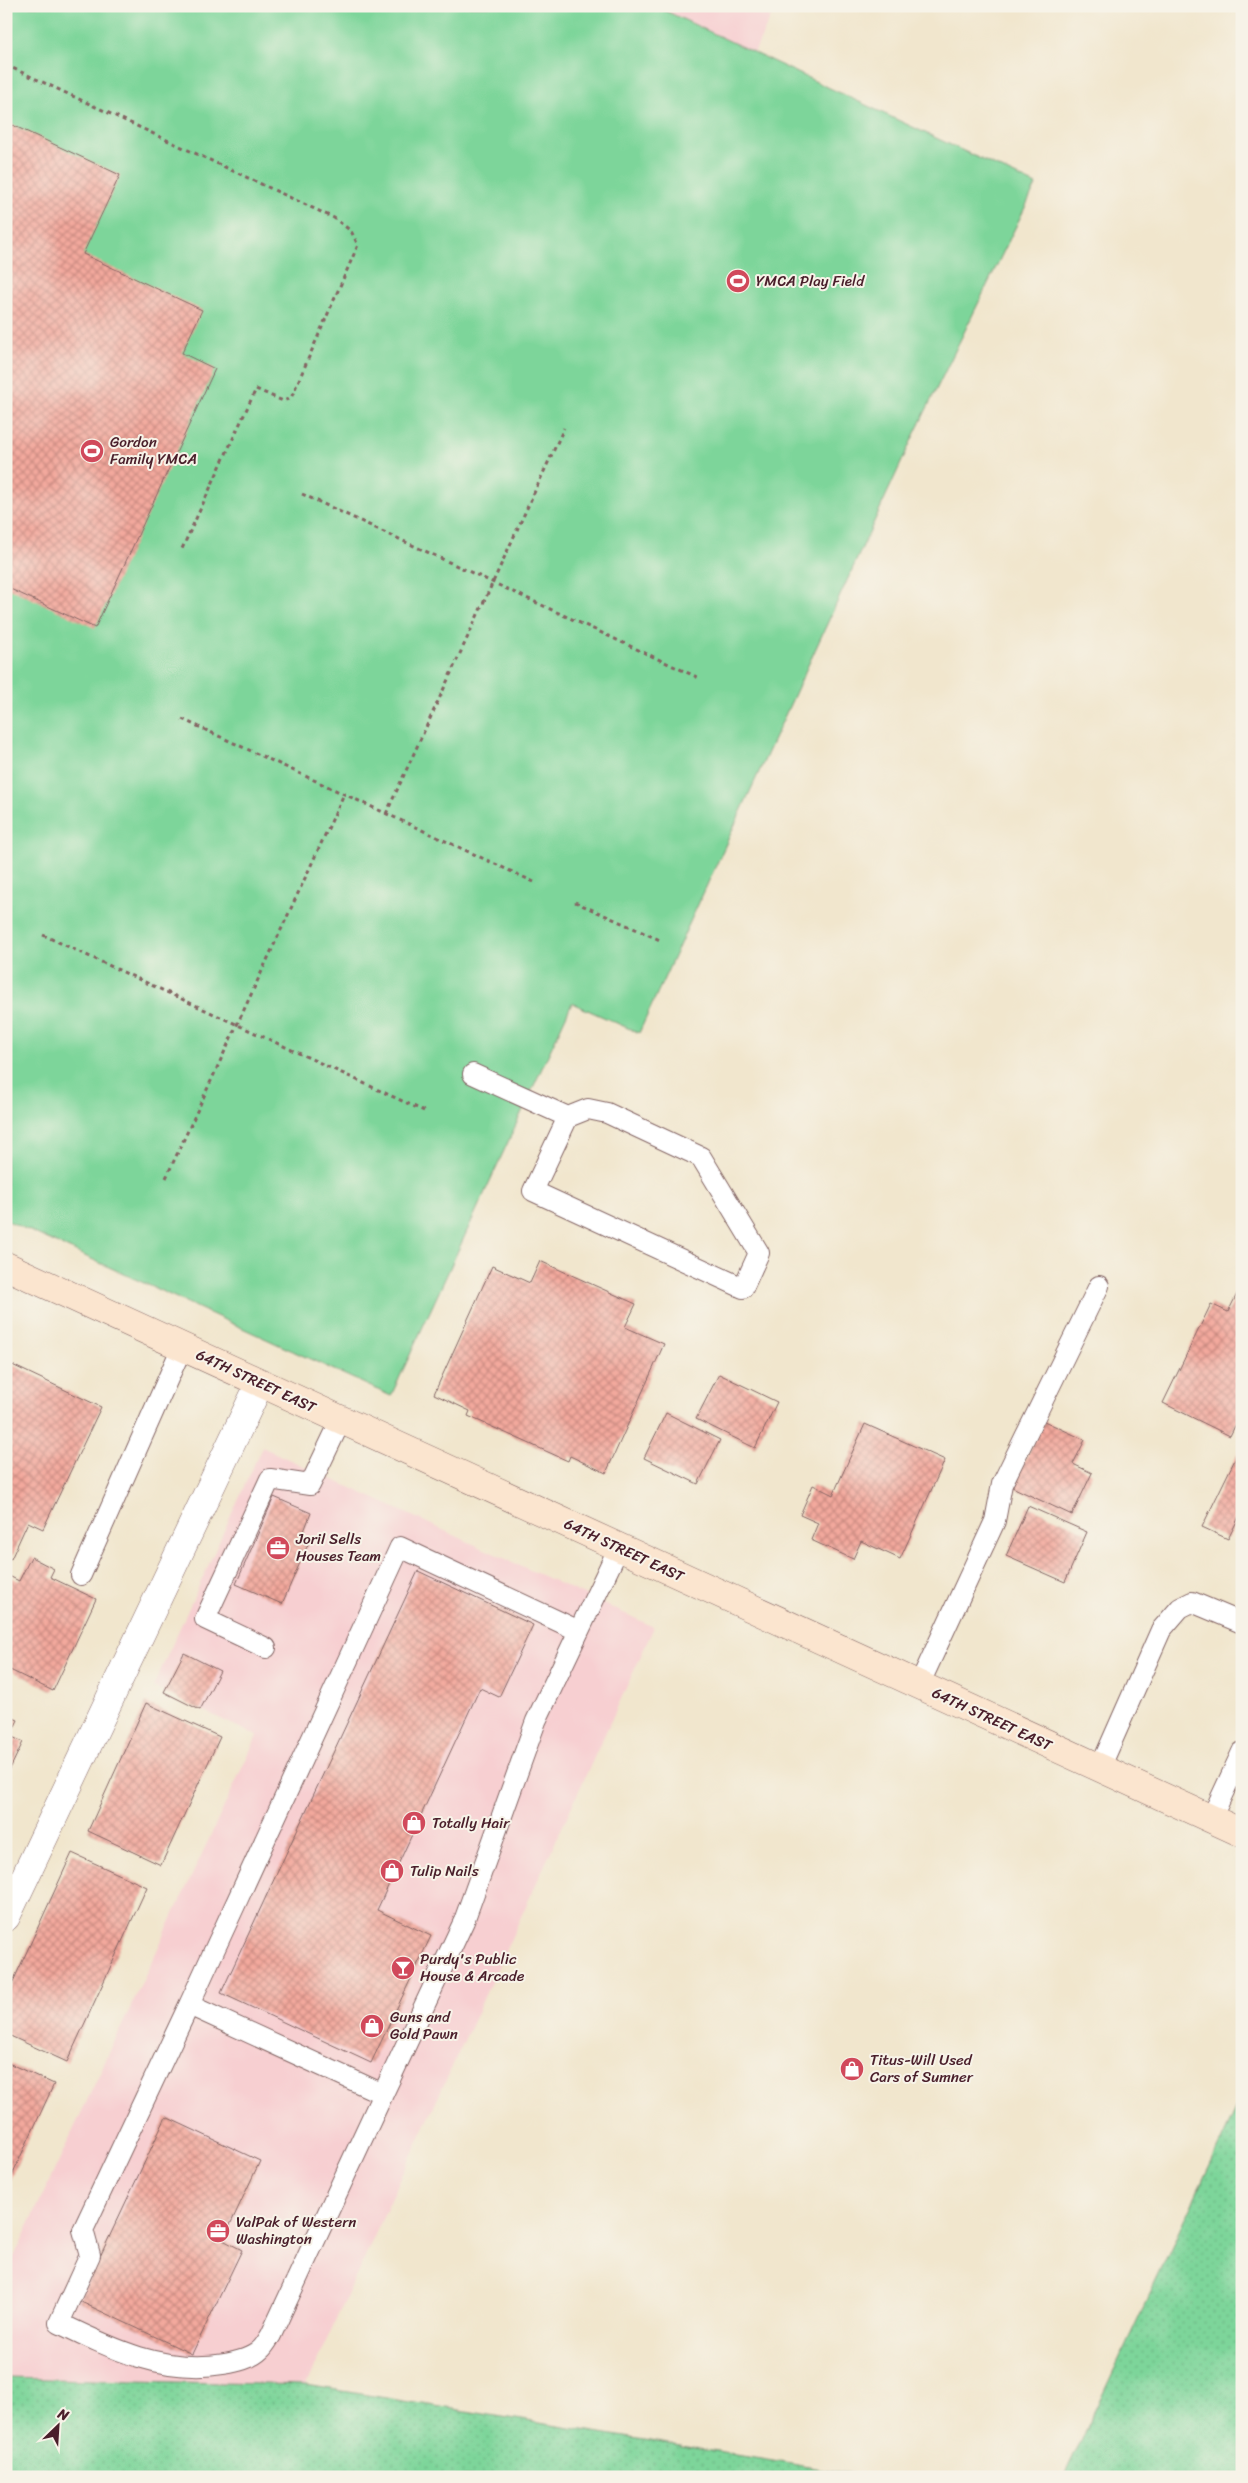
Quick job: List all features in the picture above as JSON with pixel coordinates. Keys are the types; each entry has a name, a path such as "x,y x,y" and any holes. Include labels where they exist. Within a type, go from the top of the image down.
{"street":[{"name":"64TH STREET EAST","path":"6,1266 1242,1833"},
{"path":"6,1917 260,1383"}],"lane":[{"path":"473,1074 568,1117 588,1109 607,1113 701,1157 759,1253 743,1288 533,1191 568,1117"},
{"path":"919,1685 994,1521 1002,1484 1099,1286"},
{"path":"80,1575 182,1347"},
{"path":"266,1648 205,1619 270,1479 310,1485 341,1420"},
{"path":"579,1632 400,1547 83,2230 90,2255 59,2323 108,2347 152,2362 185,2367 213,2366 238,2362 260,2350 271,2335 464,1921 536,1721 579,1632 618,1547"},
{"path":"1100,1768 1161,1630 1180,1608 1192,1602 1242,1623"},
{"path":"1211,1819 1242,1752"},
{"path":"189,2005 383,2094"}],"path":[{"path":"6,66 334,218 351,231 358,245 290,398 284,401 256,389 181,551"},
{"path":"386,814 564,428"},
{"path":"302,494 699,678"},
{"path":"182,719 534,882"},
{"path":"166,1178 344,794"},
{"path":"575,902 660,940"},
{"path":"42,935 424,1112"}],"shaded area":[{"path":"655,6 776,6 754,53"},
{"path":"262,1447 654,1627 306,2385 6,2378 6,2274 257,1736 153,1687"}],"green space":[{"path":"6,6 655,6 1036,185 913,437 639,1033 572,1003 391,1396 6,1220"},
{"path":"1242,2096 1242,2477 1064,2477"},
{"path":"6,2378 306,2385 871,2477 6,2477"}],"building":[{"name":"Gordon Family YMCA","path":"6,122 120,175 83,254 202,310 182,353 215,369 95,628 6,587"},
{"path":"540,1261 636,1304 625,1327 664,1344 606,1473 570,1456 568,1461 468,1416 470,1411 434,1394 492,1266 530,1283"},
{"path":"1242,1284 1242,1412 1230,1436 1163,1403 1211,1304 1228,1312"},
{"path":"6,1362 101,1407 43,1529 28,1522 11,1559 6,1557"},
{"path":"719,1374 777,1402 755,1448 696,1419"},
{"path":"666,1413 720,1440 698,1484 644,1458"},
{"path":"1044,1421 1085,1440 1073,1464 1092,1473 1072,1515 1012,1487"},
{"path":"865,1424 945,1460 900,1559 861,1541 853,1559 811,1540 818,1523 800,1515 813,1485 833,1495"},
{"path":"1242,1445 1242,1511 1228,1539 1202,1527"},
{"path":"274,1497 311,1513 301,1539 309,1542 282,1604 236,1584"},
{"path":"1028,1506 1087,1532 1065,1582 1006,1556"},
{"path":"31,1557 54,1569 50,1577 96,1599 53,1691 6,1668 6,1577 7,1575 19,1581"},
{"path":"418,1571 533,1625 499,1697 480,1688 377,1910 431,1936 371,2063 221,1993"},
{"path":"184,1653 220,1671 200,1710 164,1692"},
{"path":"146,1703 220,1737 161,1865 88,1831"},
{"path":"6,1715 18,1720 10,1736 23,1742 6,1777"},
{"path":"72,1853 147,1887 67,2062 6,2034 6,1997"},
{"path":"6,2062 54,2084 6,2188"},
{"path":"166,2117 260,2161 223,2240 242,2250 192,2354 79,2301"}],"place":[{"name":"YMCA Play Field","path":"738,281"},
{"name":"Gordon Family YMCA","path":"92,451"},
{"name":"Joril Sells Houses Team","path":"278,1548"},
{"name":"Totally Hair","path":"414,1823"},
{"name":"Tulip Nails","path":"392,1871"},
{"name":"Purdy's Public House & Arcade","path":"403,1968"},
{"name":"Guns and Gold Pawn","path":"372,2026"},
{"name":"Titus-Will Used Cars of Sumner","path":"852,2069"},
{"name":"ValPak of Western Washington","path":"218,2231"}]}
